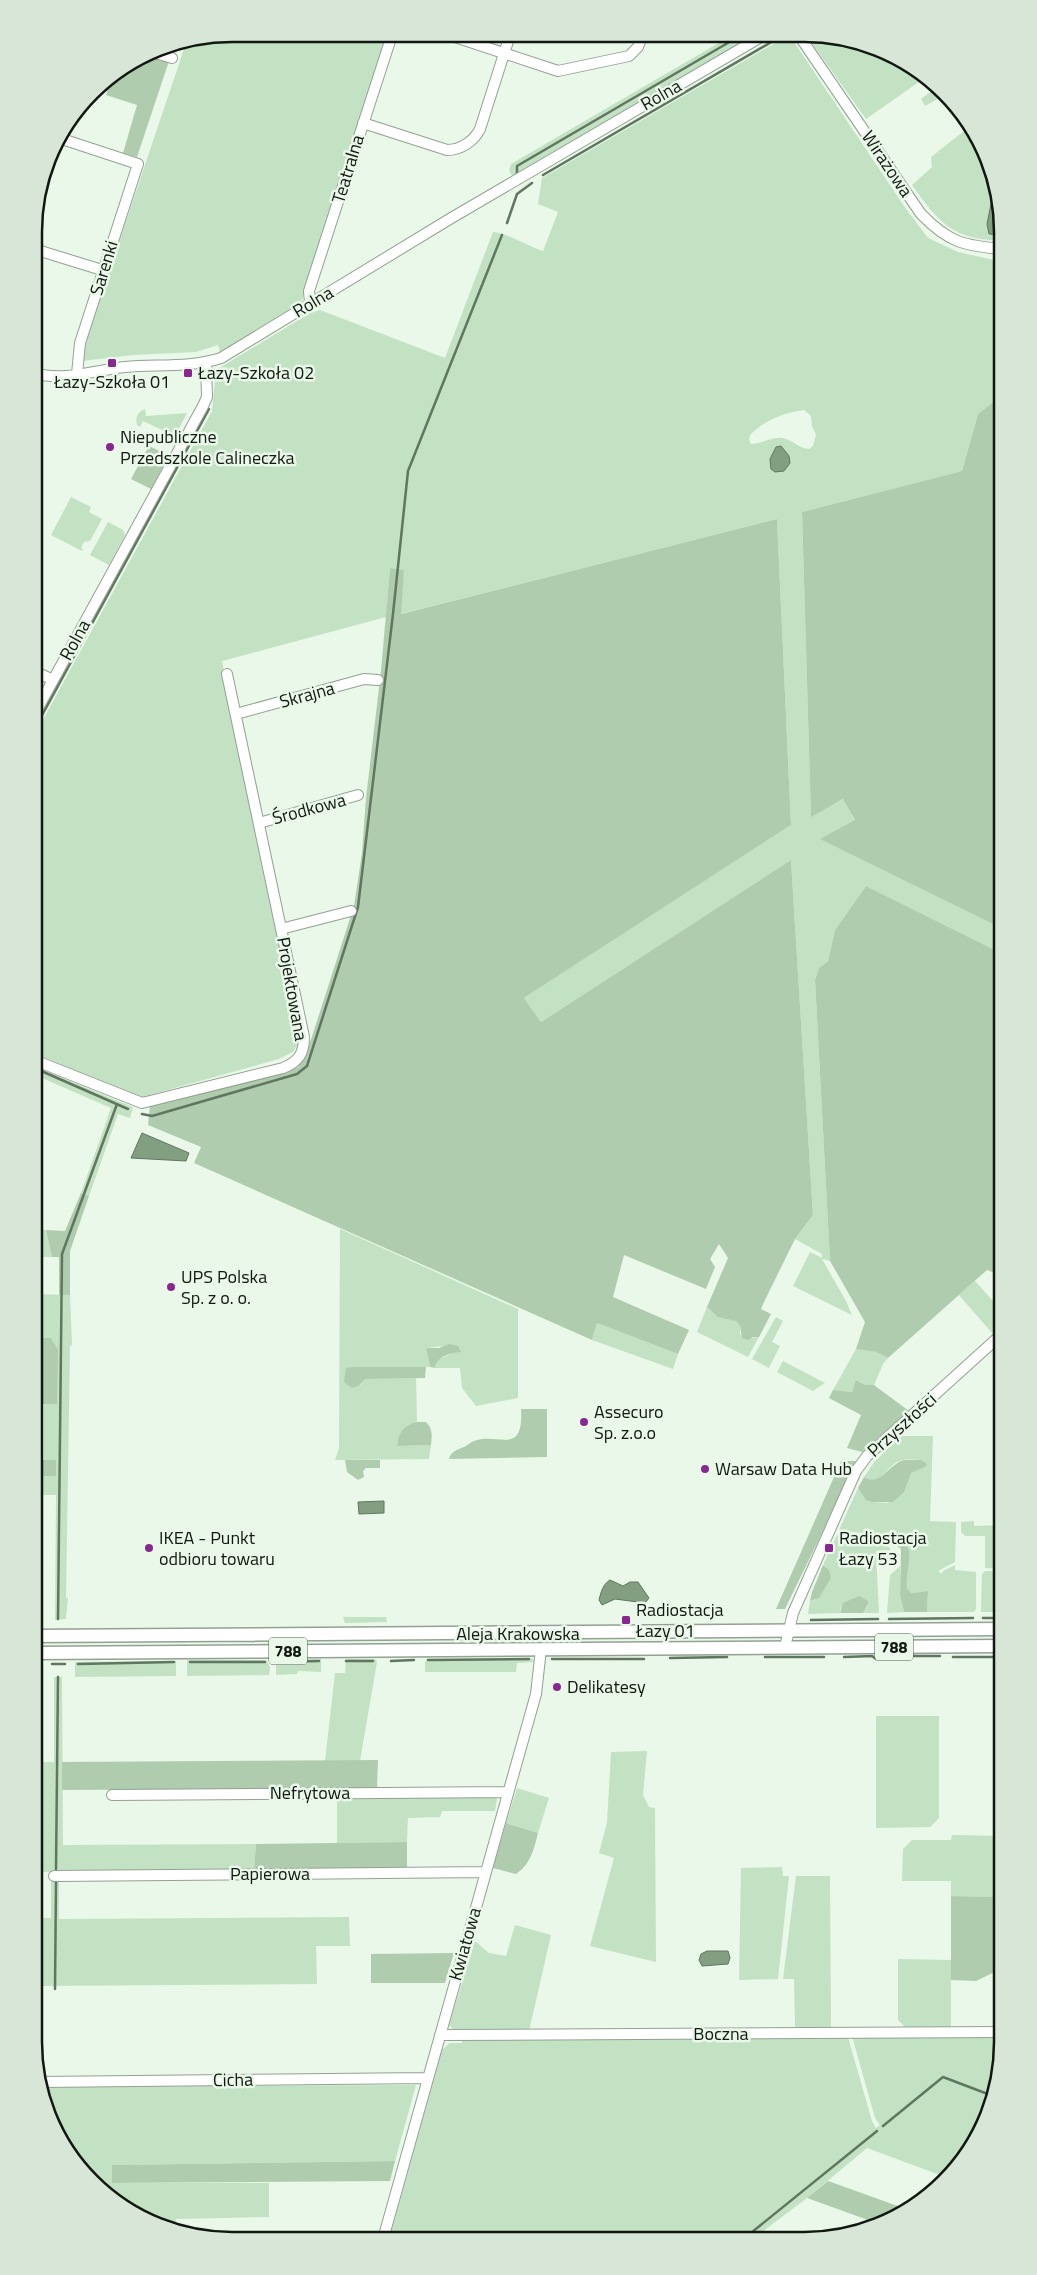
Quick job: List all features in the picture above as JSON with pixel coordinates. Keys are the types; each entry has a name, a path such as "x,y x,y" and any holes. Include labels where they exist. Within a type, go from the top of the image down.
{"main road":[{"name":"Aleja Krakowska","path":"42,1636 994,1629"},
{"name":"Aleja Krakowska","path":"42,1653 994,1646"}],"street":[{"name":"Teatralna","path":"310,303 309,291 390,42"},
{"path":"469,42 560,71 631,56 638,48 640,42"},
{"path":"363,123 447,150 471,141 477,135 508,42"},
{"name":"Rolna","path":"42,700 203,406 206,397 206,362 228,354 453,217 752,42"},
{"name":"Wirażowa","path":"803,42 921,214 940,232 955,241 971,246 994,248"},
{"path":"164,56 172,58"},
{"name":"Sarenki","path":"67,141 138,164 102,270 80,343 77,374"},
{"path":"42,251 102,270"},
{"path":"42,374 56,376 125,367 187,365 206,362"},
{"name":"Projektowana","path":"42,1063 142,1103 283,1068 292,1064 302,1053 304,1037 227,674"},
{"path":"42,675 53,680"},
{"name":"Skrajna","path":"236,714 364,679 378,680"},
{"name":"Środkowa","path":"259,822 358,795"},
{"path":"282,929 351,911"},
{"name":"Przyszłości","path":"785,1647 787,1631 793,1612 829,1529 862,1462 994,1342"},
{"name":"Kwiatowa","path":"385,2232 536,1694 541,1649"},
{"name":"Nefrytowa","path":"112,1795 508,1792"},
{"name":"Papierowa","path":"54,1876 486,1872"},
{"name":"Boczna","path":"440,2035 994,2032"},
{"name":"Cicha","path":"47,2082 428,2078"}],"shaded area":[{"path":"233,42 387,42 300,306 220,352 218,345 196,352 132,355 83,361 81,355 184,49 208,44"},
{"path":"720,42 744,42 513,178 509,170 511,164"},
{"path":"777,42 794,42 906,209 928,238 958,252 994,260 994,401 978,414 962,471 802,512 811,816 844,799 855,821 821,839 994,925 994,950 866,886 835,930 828,961 819,968 815,980 830,1261 822,1259 852,1315 793,1286 810,1252 822,1258 822,1254 795,1239 813,1215 791,860 541,1022 524,998 791,825 777,519 400,614 404,570 390,568 386,617 222,661 300,1040 293,1052 279,1059 142,1097 42,1056 42,721 212,411 216,370 310,313 320,310 445,358 493,232 543,251 558,212 538,204 542,178","holes":["804,410 811,416 812,426 816,435 813,446 809,449 802,448 783,438 751,444 749,440 750,435 768,421 789,413"]},
{"path":"811,43 841,46 877,57 899,68 919,82 866,119"},
{"path":"158,58 169,61 137,157 123,153 137,105 106,95 108,89 117,82 149,62"},
{"path":"931,91 939,98 925,106 921,99"},
{"path":"952,113 962,127 975,149 988,184 993,208 994,240 971,237 949,227 931,210 912,185 932,167 931,157 964,131"},
{"path":"992,200 994,234 989,234 987,224"},
{"path":"994,401 994,925 820,839 855,820 843,799 811,817 802,512 962,471 978,414"},
{"path":"145,409 146,416 187,413 175,436 143,421 140,427 137,425 138,415"},
{"path":"149,446 166,454 167,459 151,489 131,479"},
{"path":"781,446 789,456 790,463 784,471 775,472 771,469 770,459 776,447"},
{"path":"71,497 91,507 89,512 102,519 90,541 84,542 81,548 83,549 82,551 51,535"},
{"path":"777,519 791,825 524,998 541,1022 791,860 813,1215 795,1239 761,1309 771,1314 759,1337 753,1337 748,1340 742,1338 740,1326 736,1321 718,1317 707,1307 728,1258 719,1244 710,1259 715,1267 706,1289 624,1255 613,1297 689,1330 678,1354 597,1323 592,1340 194,1163 201,1147 148,1125 150,1105 290,1070 298,1067 307,1052 354,906 362,853 390,568 404,570 401,614"},
{"path":"108,522 123,530 125,535 109,565 90,555"},
{"path":"866,886 994,950 994,1273 987,1270 888,1358 876,1352 856,1349 865,1322 830,1261 815,980 819,968 828,961 835,930"},
{"path":"42,1070 133,1107 130,1118 118,1114 89,1196 81,1193 111,1108 42,1078"},
{"path":"142,1133 189,1153 186,1161 131,1158"},
{"path":"81,1193 89,1196 70,1251 70,1295 59,1295 59,1257 52,1257 46,1230 65,1231"},
{"path":"340,1229 518,1309 518,1398 476,1406 462,1388 460,1368 435,1368 437,1360 455,1352 444,1346 426,1348 430,1367 355,1367 360,1385 366,1379 416,1378 417,1422 408,1425 402,1430 397,1446 431,1445 429,1459 335,1460 339,1448"},
{"path":"42,1230 46,1230 52,1257 42,1257"},
{"path":"975,1281 994,1302 994,1331 992,1333 959,1295"},
{"path":"42,1294 70,1295 72,1345 70,1346 66,1598 68,1598 66,1619 55,1620 56,1495 42,1495 42,1476 56,1476 56,1460 44,1460 44,1404 56,1404 54,1344 51,1338 42,1338"},
{"path":"707,1307 717,1314 736,1321 740,1326 740,1334 750,1338 759,1337 748,1357 697,1332"},
{"path":"776,1317 783,1321 772,1342 780,1346 769,1368 752,1359"},
{"path":"597,1323 678,1354 673,1369 592,1340"},
{"path":"42,1338 51,1338 58,1350 57,1404 42,1404"},
{"path":"449,1344 458,1346 461,1352 445,1356 438,1361 435,1368 430,1367 426,1348 439,1348"},
{"path":"856,1349 876,1352 888,1358 883,1364 874,1385 866,1385 857,1380 852,1392 833,1390"},
{"path":"783,1361 825,1383 813,1391 777,1372"},
{"path":"426,1367 425,1378 366,1379 358,1386 352,1388 344,1382 346,1368"},
{"path":"856,1380 866,1385 874,1385 909,1411 862,1452 847,1448 861,1415 829,1398 833,1390 852,1392"},
{"path":"521,1409 547,1409 547,1457 449,1459 455,1451 474,1441 483,1439 508,1440 514,1438 521,1424"},
{"path":"426,1422 430,1427 432,1433 431,1445 397,1446 402,1430 408,1425"},
{"path":"901,1436 933,1436 930,1521 956,1522 955,1562 938,1571 942,1574 943,1571 955,1565 955,1570 976,1572 976,1609 974,1612 927,1612 928,1591 913,1593 906,1589 905,1543 897,1546 883,1536 839,1530 858,1488 872,1502 888,1503 905,1489 908,1476 921,1460 900,1461 878,1479 869,1480 864,1477 875,1461"},
{"path":"42,1460 56,1460 56,1476 42,1476"},
{"path":"345,1460 380,1460 380,1468 366,1468 363,1471 364,1477 358,1480 347,1472"},
{"path":"904,1460 921,1460 927,1464 925,1467 911,1473 904,1492 893,1502 872,1502 866,1500 858,1488 864,1477 869,1480 880,1477"},
{"path":"841,1461 857,1461 785,1609 776,1609"},
{"path":"384,1501 384,1513 359,1514 358,1502"},
{"path":"974,1521 974,1526 994,1525 994,1569 985,1568 985,1536 965,1536 961,1532 961,1522"},
{"path":"837,1535 880,1541 890,1548 890,1550 876,1551 879,1613 863,1613 868,1605 868,1601 841,1607 840,1613 808,1614 810,1601 815,1600 829,1581 828,1569 823,1565"},
{"path":"905,1543 909,1553 907,1589 912,1593 928,1591 927,1612 904,1612 900,1595 901,1549 897,1546"},
{"path":"823,1565 829,1570 831,1578 819,1598 810,1601 812,1592"},
{"path":"900,1566 900,1595 904,1612 887,1613 890,1575"},
{"path":"985,1571 994,1571 994,1612 981,1612 982,1574"},
{"path":"610,1580 623,1586 630,1582 638,1582 649,1598 645,1603 615,1599 602,1605 599,1600 604,1586"},
{"path":"859,1596 868,1601 863,1613 840,1613 843,1603"},
{"path":"343,1617 386,1617 387,1622 345,1623"},
{"path":"321,1659 321,1672 298,1671 297,1674 276,1675 276,1662 279,1660"},
{"path":"346,1659 375,1659 377,1662 360,1761 325,1761 335,1673 345,1673"},
{"path":"533,1659 534,1662 517,1663 516,1672 425,1672 425,1662 427,1660"},
{"path":"187,1660 266,1660 270,1667 269,1675 187,1676"},
{"path":"176,1661 176,1676 75,1677 75,1662"},
{"path":"54,1677 62,1677 63,1845 256,1844 254,1870 42,1872 42,1762 54,1762"},
{"path":"876,1716 939,1716 939,1818 930,1827 876,1828"},
{"path":"647,1751 643,1795 649,1807 655,1808 656,1962 590,1946 614,1858 599,1853 607,1823 611,1752"},
{"path":"378,1760 377,1788 63,1790 62,1788 62,1762"},
{"path":"517,1788 549,1798 538,1833 506,1823"},
{"path":"494,1795 497,1799 495,1811 442,1811 440,1817 408,1818 407,1842 337,1843 337,1796"},
{"path":"506,1823 538,1833 528,1861 516,1874 493,1868"},
{"path":"952,1835 994,1836 994,1897 951,1896 951,1881 902,1881 903,1849 912,1840 951,1840"},
{"path":"407,1842 407,1869 254,1870 256,1844"},
{"path":"782,1867 783,1876 789,1876 778,1979 739,1980 741,1868"},
{"path":"796,1876 830,1876 831,2027 795,2027 794,1979 783,1979"},
{"path":"51,1880 59,1880 59,1919 349,1917 350,1946 316,1946 317,1984 42,1986 42,1918 51,1918"},
{"path":"951,1896 994,1897 994,1972 976,1981 951,1980"},
{"path":"515,1925 551,1935 529,2031 454,2030 449,2025 475,1941 489,1953 506,1956"},
{"path":"707,1951 728,1951 730,1958 728,1964 702,1966 699,1960 701,1954"},
{"path":"454,1953 445,1983 371,1983 371,1954"},
{"path":"898,1959 951,1960 951,2027 906,2028 898,2020"},
{"path":"847,2034 872,2121 876,2128 880,2125 875,2118 852,2036 994,2035 994,2055 991,2079 980,2115 962,2148 941,2175 867,2148 807,2198 762,2232 391,2232 442,2050 450,2043 462,2043 462,2039"},
{"path":"416,2085 395,2161 112,2165 112,2183 269,2183 269,2217 176,2219 176,2223 138,2207 98,2177 68,2137 57,2115 48,2087"},
{"path":"395,2161 390,2181 112,2183 112,2165"},
{"path":"828,2181 900,2207 869,2221 807,2198"}],"waterway":[{"path":"517,174 517,166 729,42"},
{"path":"543,175 771,42"},
{"path":"507,223 517,194 532,183"},
{"path":"142,1114 152,1116 297,1074 307,1066 358,907 408,471 502,235"},
{"path":"42,715 209,409"},
{"path":"42,1071 128,1109"},
{"path":"58,1619 62,1254 117,1104"},
{"path":"889,1619 973,1618"},
{"path":"983,1618 994,1618"},
{"path":"811,1620 878,1619"},
{"path":"844,1657 872,1656 876,1659 900,1659 908,1656 940,1656"},
{"path":"670,1658 727,1657"},
{"path":"765,1657 824,1657"},
{"path":"953,1657 994,1657"},
{"path":"428,1660 529,1659"},
{"path":"552,1659 644,1659"},
{"path":"391,1661 414,1660"},
{"path":"281,1662 319,1661"},
{"path":"346,1661 373,1661"},
{"path":"78,1664 174,1662"},
{"path":"190,1662 265,1662"},
{"path":"52,1664 65,1664"},
{"path":"56,1869 58,1677"},
{"path":"55,1989 56,1881"},
{"path":"883,2126 943,2077 987,2094"},
{"path":"752,2232 877,2131"}],"place":[{"name":"Łazy-Szkoła 01","path":"112,363"},
{"name":"Łazy-Szkoła 02","path":"188,373"},
{"name":"Niepubliczne Przedszkole Calineczka","path":"110,447"},
{"name":"UPS Polska Sp. z o. o.","path":"171,1287"},
{"name":"Assecuro Sp. z.o.o","path":"584,1422"},
{"name":"Warsaw Data Hub","path":"705,1469"},
{"name":"IKEA - Punkt odbioru towaru","path":"149,1548"},
{"name":"Radiostacja Łazy 53","path":"829,1548"},
{"name":"Radiostacja Łazy 01","path":"626,1620"},
{"name":"Delikatesy","path":"557,1687"}]}
